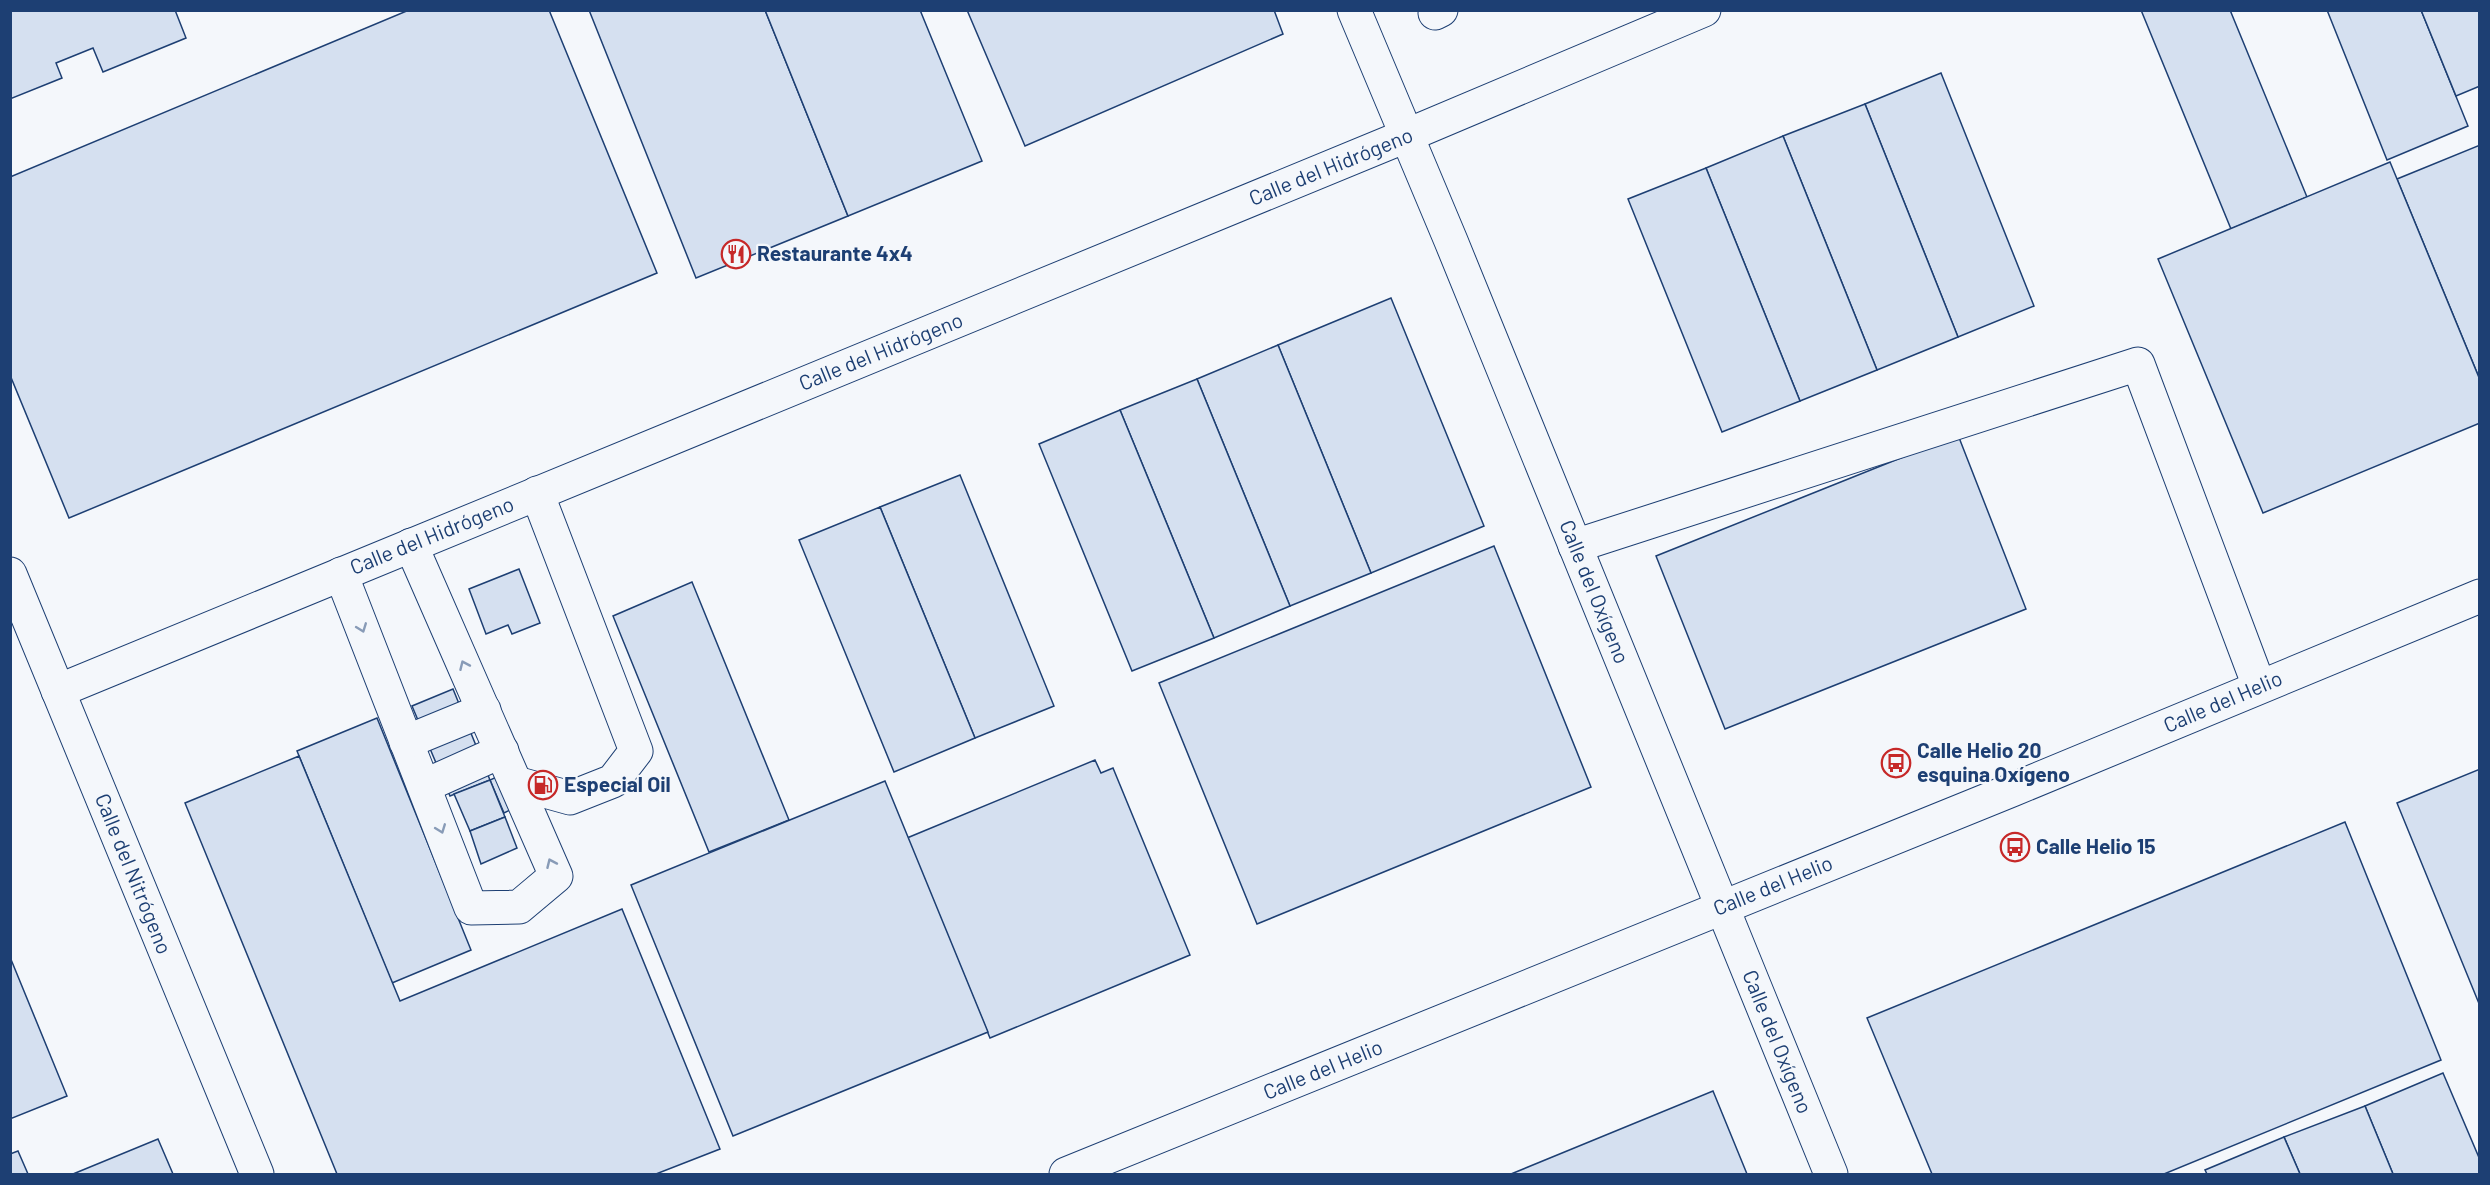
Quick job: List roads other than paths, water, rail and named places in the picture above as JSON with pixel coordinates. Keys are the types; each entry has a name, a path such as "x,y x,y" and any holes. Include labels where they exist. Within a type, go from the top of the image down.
{"street":[{"name":"Calle del Oxígeno","path":"1354,10 1830,1174"},
{"name":"Calle del Hidrógeno","path":"58,691 1407,135 1704,10"},
{"path":"1575,546 2138,364 2259,686"},
{"path":"516,783 570,798 613,781 636,751 537,493"},
{"path":"341,574 471,908 519,907 556,876 411,545"},
{"name":"Calle del Nitrógeno","path":"10,574 257,1174"},
{"name":"Calle del Helio","path":"1066,1174 2480,596"},
{"path":"406,742 484,710"},
{"path":"424,786 502,751"}],"place":[{"name":"Restaurante 4x4","path":"736,254"},
{"name":"Calle Helio 20 esquina Oxígeno","path":"1896,763"},
{"name":"Especial Oil","path":"543,785"},
{"name":"Calle Helio 15","path":"2015,847"}]}
